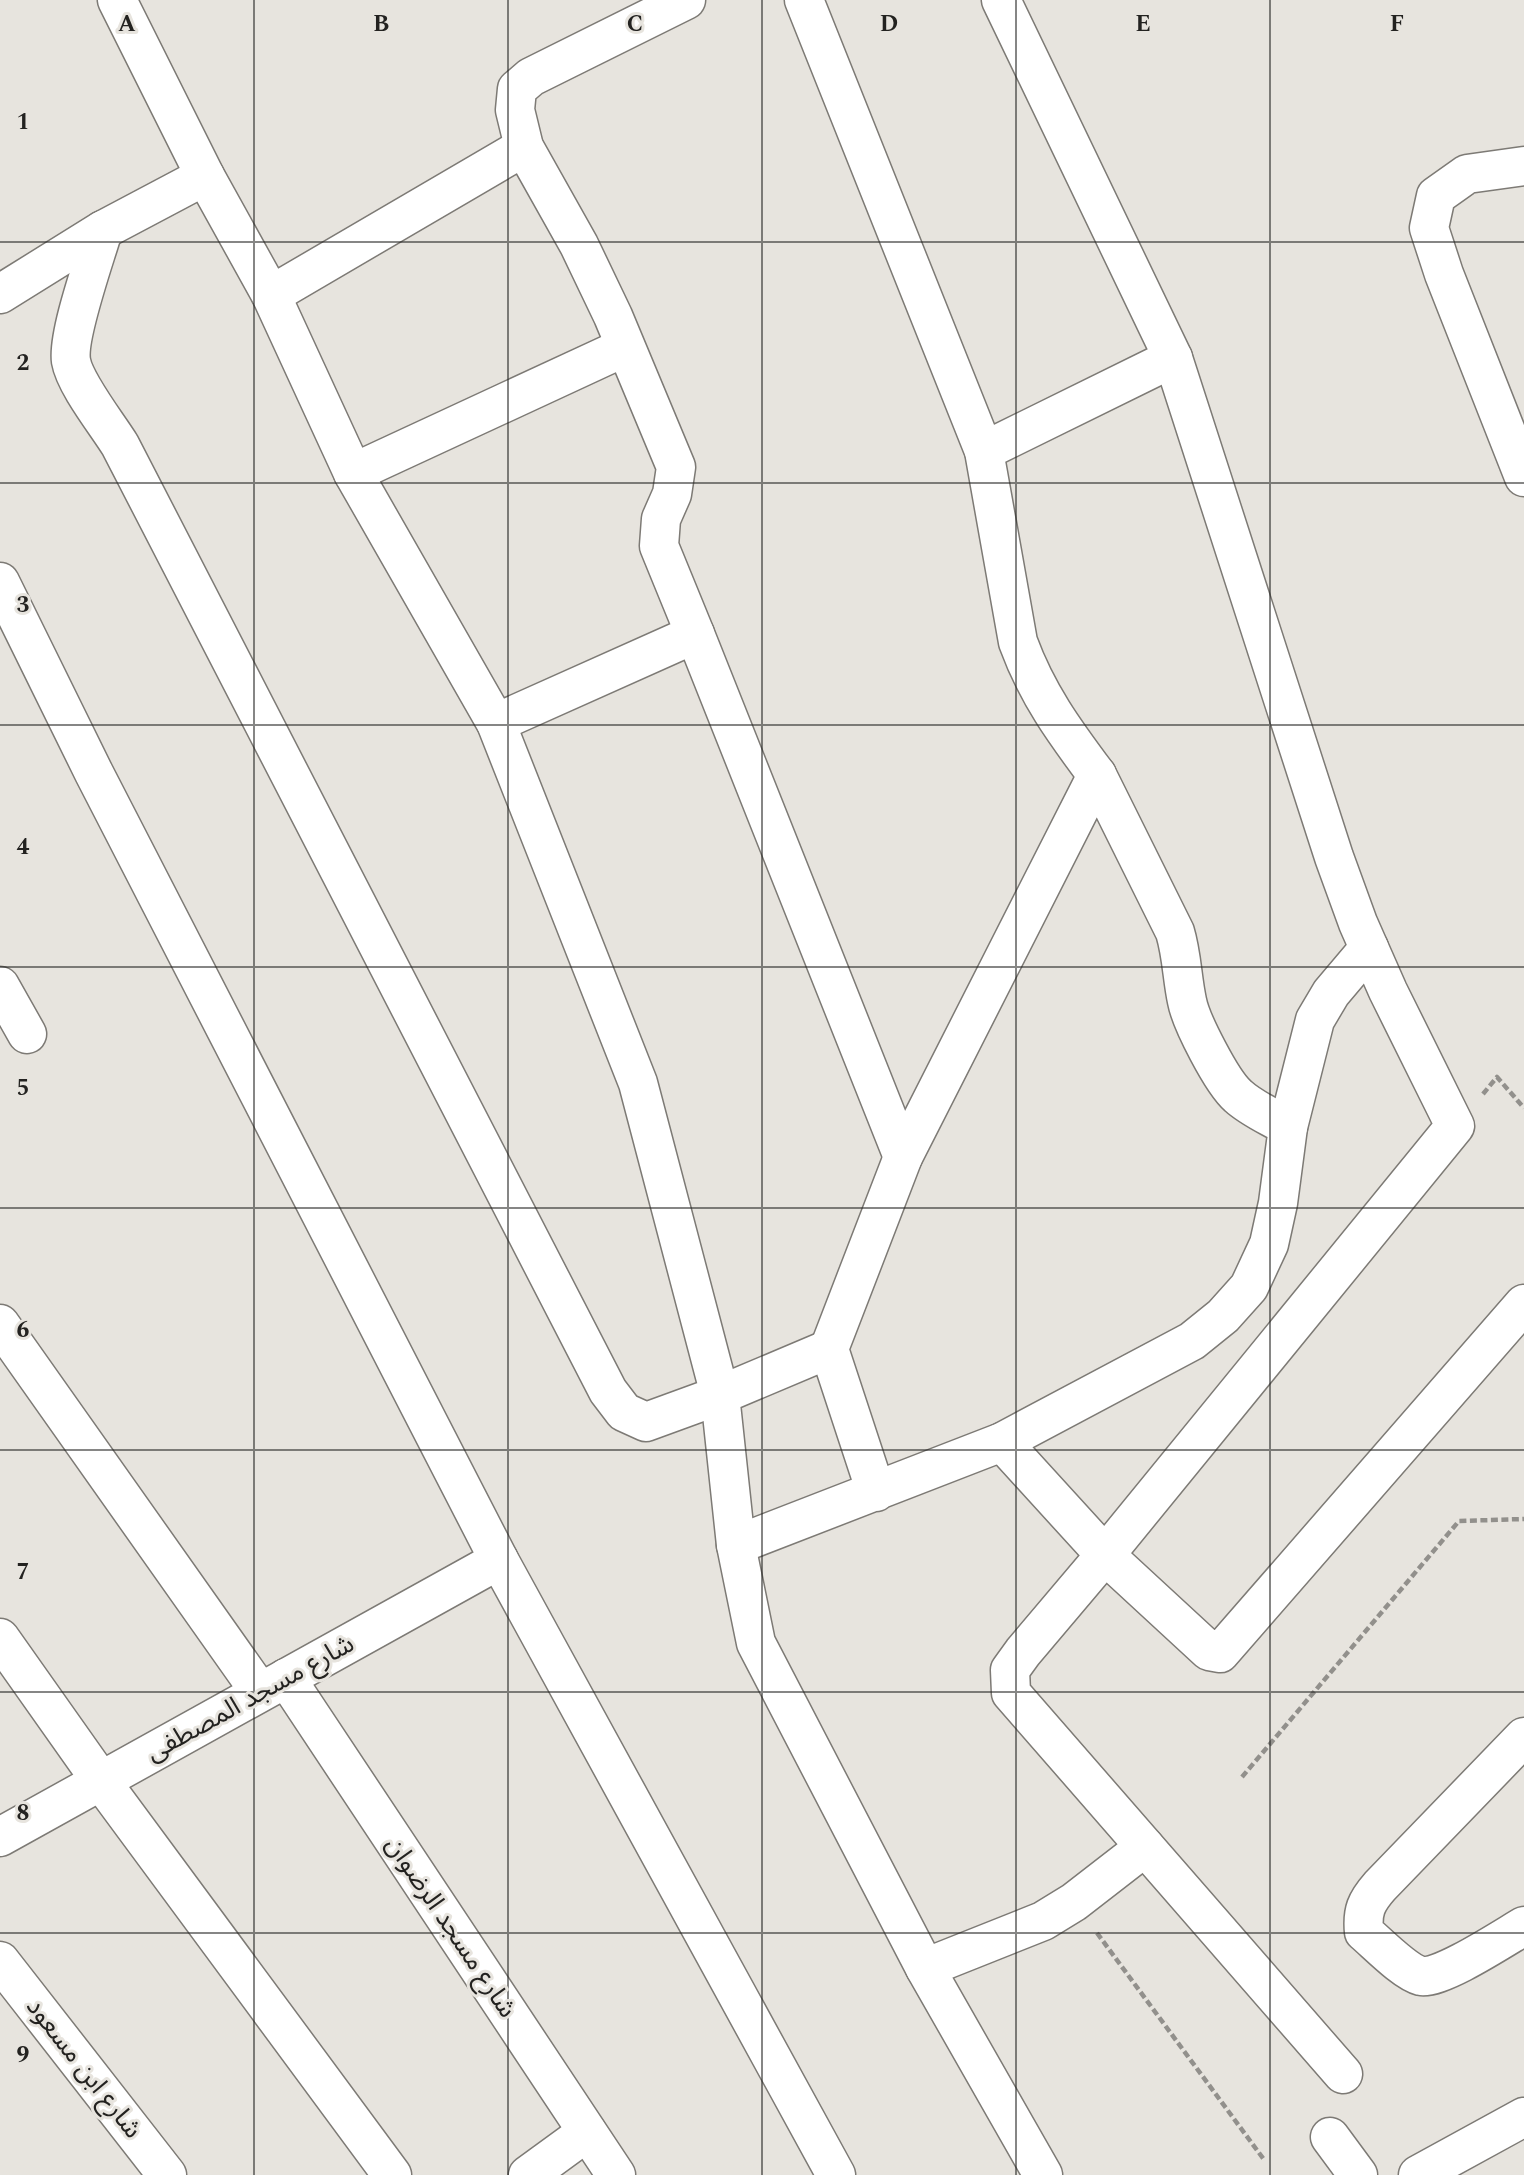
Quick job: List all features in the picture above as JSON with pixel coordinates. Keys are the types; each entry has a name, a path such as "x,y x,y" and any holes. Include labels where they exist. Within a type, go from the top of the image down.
{"street":[{"path":"117,0 205,176 271,295 353,474 496,723 638,1083 720,1395 736,1545 756,1643 925,1968 1043,2175"},
{"path":"686,0 531,77 517,89 515,110 524,147 579,245 676,467 672,494 661,519 659,546 903,1157"},
{"path":"804,0 984,451 1018,642 1041,696 1097,775 1175,932 1182,955 1187,1003 1192,1020 1230,1088 1247,1103 1288,1128"},
{"path":"1001,0 1173,358 1334,857 1369,948 1455,1126 1016,1661 1010,1670 1011,1693 1343,2074"},
{"path":"271,295 524,147"},
{"path":"1524,166 1467,174 1436,196 1429,228 1444,274 1524,477"},
{"path":"0,294 103,230 205,176"},
{"path":"103,230 72,340 71,362 82,385 120,444 608,1391 624,1412 646,1422 720,1395 829,1349"},
{"path":"353,474 625,347"},
{"path":"984,451 1173,358"},
{"path":"0,582 94,773 499,1560 836,2175"},
{"path":"496,723 695,634"},
{"path":"876,1492 829,1349 903,1157 1097,775"},
{"path":"736,1545 1002,1442 1192,1341 1223,1316 1249,1287 1269,1244 1278,1203 1288,1128 1315,1020 1331,993 1369,948"},
{"path":"0,986 27,1034"},
{"path":"1002,1442 1105,1555 1209,1651 1220,1653 1524,1304"},
{"name":"شارع مسجد الرضوان","path":"0,1324 273,1685 616,2175"},
{"name":"شارع مسجد المصطفى","path":"0,1836 499,1560"},
{"path":"0,1638 101,1781 392,2175"},
{"path":"1524,1737 1380,1886 1362,1915 1364,1933 1412,1972 1426,1976 1436,1975 1524,1926"},
{"path":"925,1968 1043,1921 1074,1902 1145,1847"},
{"name":"شارع ابن مسعود","path":"0,1962 167,2175"},
{"path":"1418,2175 1524,2117"},
{"path":"528,2175 587,2132"},
{"path":"1330,2137 1358,2175"}],"path":[{"path":"1455,1126 1497,1077 1524,1108"},
{"path":"1242,1777 1459,1521 1524,1518"},
{"path":"1074,1902 1265,2161"}]}
